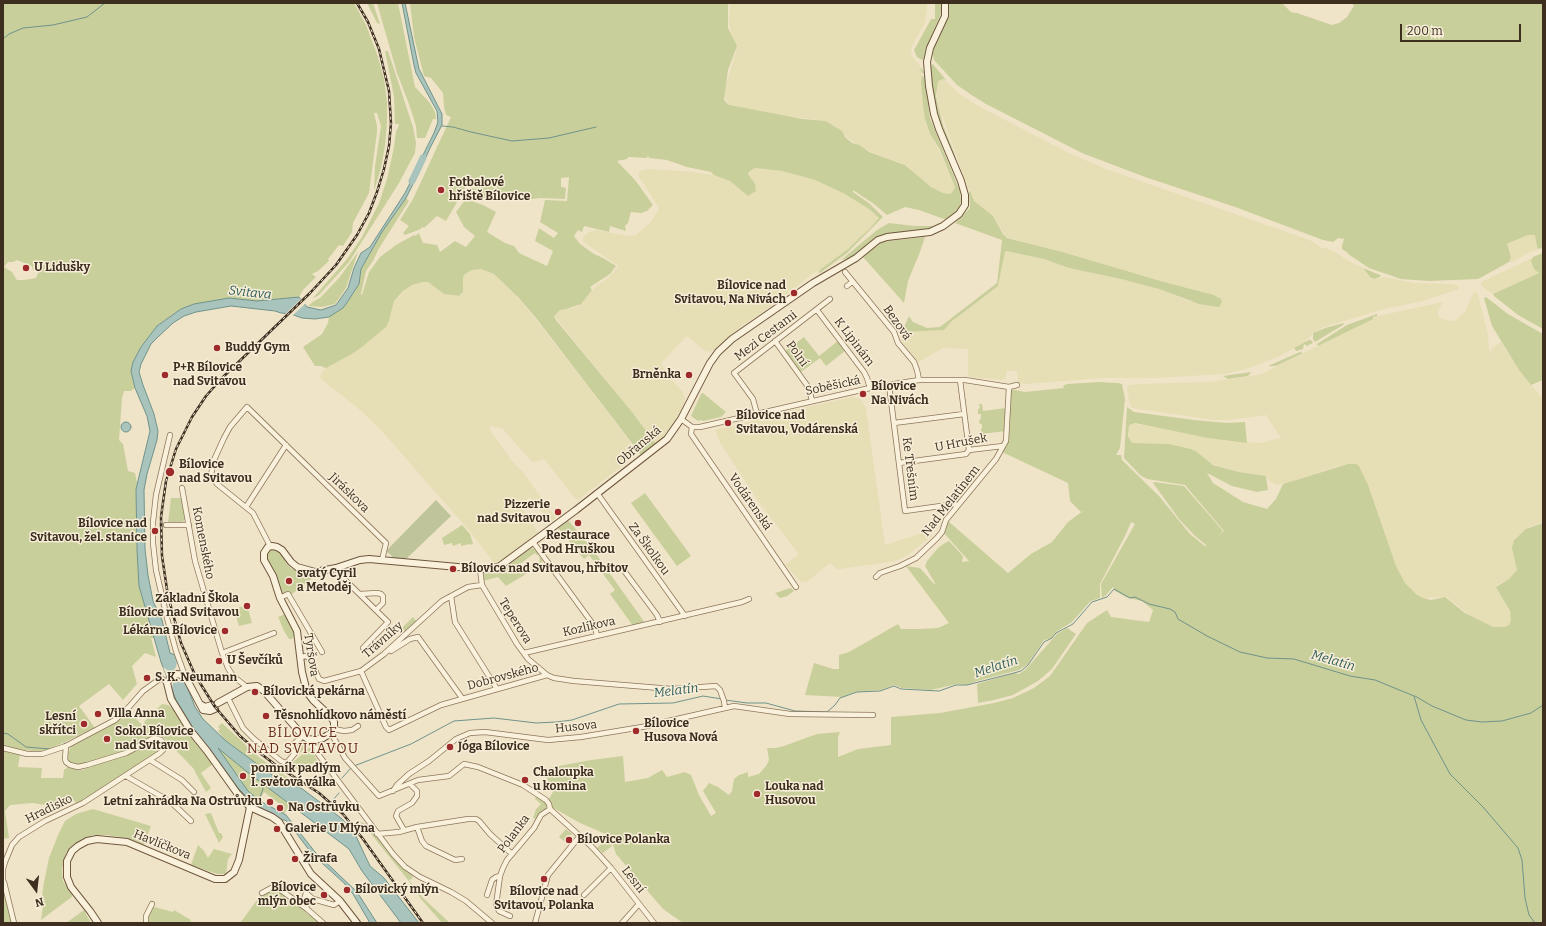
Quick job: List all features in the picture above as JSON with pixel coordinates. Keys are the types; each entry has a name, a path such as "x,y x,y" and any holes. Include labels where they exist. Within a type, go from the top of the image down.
{"main road":[{"name":"Obřanská","path":"270,546 279,548 293,564 302,569 315,572 336,568 360,560 382,560 480,569 496,568 505,564 664,441 673,431 681,418 710,363 718,352 732,339 813,283 856,258 878,240 889,237 930,232 951,221 963,210 965,195 961,181 934,114 929,86 927,62 930,48 945,16 945,3"},
{"name":"Tyršova","path":"270,546 264,551 264,558 273,576 280,598 297,631 302,672 308,692 313,700 331,717 334,722 333,731"},
{"path":"333,731 323,738 314,740 308,739 303,736 264,690 257,686 248,687 205,711 200,707 188,679 184,675 173,675 168,682 171,699 190,730 238,793 250,807 272,817 279,822 311,874 340,901 357,923"},
{"name":"Havlíčkova","path":"98,923 71,887 67,877 67,861 72,851 78,846 87,841 97,839 127,842 215,879 225,879 234,872 239,860 250,807"}],"street":[{"name":"Bezová","path":"845,272 894,332 898,344 914,362 919,380"},
{"path":"847,286 852,282"},
{"name":"Mezi Cestami","path":"757,414 753,400 734,373 830,299"},
{"name":"K Lipinám","path":"817,310 864,372 868,378 870,388"},
{"name":"Polní","path":"775,341 809,388 812,401"},
{"name":"Soběšická","path":"692,427 706,426 870,388 919,380 960,380 1009,387 1017,385"},
{"path":"960,380 969,450"},
{"name":"Ke Třešním","path":"889,385 905,510 952,507"},
{"name":"Nad Melatínem","path":"876,577 880,573 905,564 916,558 937,538 942,532 946,520 996,459 1006,441 1009,387"},
{"name":"Jiráskova","path":"270,546 253,513 217,484 211,475 214,460 226,433 247,407 386,543 382,560"},
{"path":"894,423 964,414"},
{"path":"681,418 692,427"},
{"name":"Vodárenská","path":"692,427 691,434 796,587"},
{"path":"170,435 156,495 156,525 153,543 156,570 176,651 184,675"},
{"path":"246,507 286,445"},
{"name":"U Hrušek","path":"899,463 966,454 969,450 1003,446"},
{"name":"Komenského","path":"182,488 195,561 222,653 233,676 248,687"},
{"name":"Za Školkou","path":"597,493 685,616"},
{"path":"166,525 189,525"},
{"path":"533,542 595,627 597,636"},
{"path":"336,568 340,575 388,622 363,648"},
{"name":"Teperova","path":"480,569 482,585 524,653 538,669 547,675"},
{"path":"625,572 657,615 660,622"},
{"name":"Trávníky","path":"300,657 306,656 310,659 319,679 324,682 361,671 390,649 433,608 468,587 482,585"},
{"name":"Tyršova","path":"280,598 288,594 322,652"},
{"path":"360,594 381,594 383,596 383,603 376,610"},
{"path":"451,596 455,622 497,689"},
{"name":"Kozlíkova","path":"524,653 685,616 749,599"},
{"path":"222,653 274,634"},
{"path":"384,654 410,638 418,637 462,698"},
{"name":"Dobrovského","path":"361,671 386,727 389,730 432,708 462,698 547,675 554,678 574,681 672,689 716,686 720,690 724,699 725,708"},
{"path":"3,748 27,754 42,754 66,746 115,720 143,691 161,678 168,682"},
{"path":"227,699 243,728 281,761 286,763 295,753 289,748 303,736"},
{"name":"Husova","path":"392,791 397,784 409,774 429,761 456,739 470,733 485,732 548,740 581,738 648,726 734,706 790,714 873,715"},
{"path":"358,726 352,730 333,731 345,758 379,796 392,791"},
{"name":"Hradisko","path":"3,886 3,869 8,853 19,837 45,821 84,803 150,760 163,750 165,745 161,740 154,738 126,753 82,766 73,766 66,762 66,746"},
{"path":"314,740 318,754 377,834 405,867 420,877 466,901 492,923"},
{"path":"150,760 182,780 194,792"},
{"name":"Lesní","path":"392,791 418,780 449,776 464,764 523,785 546,800 550,809 579,837 592,847 611,868 654,923"},
{"path":"126,776 170,802 191,821"},
{"path":"404,830 396,816 398,811 412,803 417,796 417,791 410,784"},
{"name":"Polanka","path":"510,916 501,913 497,907 500,876 507,860 534,828 541,815 550,809"},
{"path":"377,834 399,832 417,827 476,819 512,854"},
{"path":"417,827 422,841 426,846 455,860 462,860"},
{"path":"535,923 542,892 548,876 579,837"},
{"name":"Lesní","path":"584,895 611,868"},
{"name":"Polanka","path":"487,895 492,880 500,876"},
{"name":"Hradisko","path":"3,878 14,923"},
{"path":"262,893 275,886 307,909 323,923"},
{"path":"307,909 304,900 306,894 314,899 334,905 340,901"},
{"path":"146,923 146,916 152,904"},
{"name":"Lesní","path":"622,923 640,904"}],"shaded area":[{"path":"730,3 927,3 925,23 912,46 911,55 920,66 922,73 921,82 925,119 928,130 953,182 955,187 953,191 950,194 945,194 938,191 926,183 906,165 863,149 851,141 835,126 826,121 730,106 725,98 726,85 737,48 731,33 729,22"},
{"path":"943,79 961,95 982,108 1069,153 1106,169 1314,242 1321,248 1326,248 1335,252 1362,267 1368,275 1375,279 1385,277 1414,283 1453,284 1458,286 1459,289 1423,301 1384,309 1324,327 1313,333 1305,342 1278,357 1243,370 1224,374 1157,378 1103,378 1026,384 1018,383 1017,371 1007,371 1005,380 970,377 968,375 968,349 943,348 918,362 901,340 901,334 905,332 944,330 970,307 998,286 1006,251 1044,259 1069,268 1121,279 1159,289 1188,301 1219,307 1219,297 1214,295 1006,237 993,216 972,199 940,110 937,96 937,84 939,80"},
{"path":"755,168 782,171 815,180 843,193 869,209 879,218 848,249 812,274 780,300 739,328 714,350 710,352 705,351 686,337 661,363 668,376 682,391 685,398 683,406 671,427 656,444 555,317 555,315 560,310 577,307 595,287 608,278 618,267 586,244 583,241 583,237 587,233 596,230 629,236 636,235 650,223 658,211 659,208 639,177 639,172 647,169 693,172 719,176 730,181 748,196 756,190 749,174 751,170"},
{"path":"1528,235 1535,235 1537,247 1539,249 1509,262 1511,257 1507,244"},
{"path":"1543,253 1543,271 1493,294 1481,285 1481,282"},
{"path":"481,269 494,274 519,298 596,397 637,454 578,500 544,459 532,462 503,429 491,426 490,430 556,518 550,522 530,497 520,505 538,532 503,559 494,563 473,535 381,430 360,410 320,378 321,374 326,368 352,354 383,329 389,321 394,301 407,288 418,283 428,282 444,294 459,296 462,294 463,277 465,274 472,270"},
{"path":"1474,292 1478,295 1491,354 1492,348 1501,342 1519,370 1543,399 1543,522 1529,527 1515,538 1513,542 1517,570 1509,579 1497,585 1514,621 1509,625 1497,629 1474,619 1447,597 1423,598 1416,596 1408,588 1396,566 1383,533 1367,483 1360,469 1355,464 1342,465 1291,482 1277,485 1271,482 1266,476 1239,472 1213,464 1191,449 1169,444 1132,443 1129,439 1128,427 1132,423 1228,441 1260,443 1281,438 1266,415 1228,420 1214,420 1132,408 1129,402 1127,387 1129,385 1138,384 1210,382 1259,375 1378,316 1443,302 1438,311 1438,315 1442,319 1451,321 1456,320 1465,312"},
{"path":"852,397 861,399 866,409 885,545 922,533 928,532 932,536 908,555 895,561 840,569 837,569 830,563 808,581 801,582 785,565 799,554 760,504 721,444 715,430 776,414"}],"green space":[{"path":"3,3 354,3 366,25 378,57 384,79 387,102 387,123 381,168 374,191 375,166 381,126 377,113 374,113 377,132 369,193 353,223 352,232 343,246 339,245 328,259 329,261 318,271 312,274 316,277 303,290 299,297 257,301 229,298 194,304 181,309 157,326 141,347 133,362 131,372 135,388 131,391 124,391 122,398 119,440 123,444 128,471 135,473 137,483 136,537 139,586 154,638 151,638 156,657 145,653 132,666 137,684 123,700 109,684 79,706 95,728 45,751 32,751 3,747","holes":["17,260 32,266 33,270 36,270 38,273 36,278 24,280 17,280 12,272 4,267 8,262"]},
{"path":"367,3 373,3 380,24 377,23"},
{"path":"377,3 398,3 415,87 430,103 435,112 436,119 433,119 425,138 417,138 416,126 397,73"},
{"path":"410,3 728,3 728,28 737,46 728,70 724,100 729,105 803,119 826,121 842,131 845,137 852,143 859,145 869,152 905,165 931,187 943,193 950,194 955,187 940,150 930,134 925,119 921,82 922,76 924,77 925,81 930,118 960,191 961,201 959,208 947,220 919,210 905,207 887,215 853,190 853,192 870,204 883,217 847,253 820,273 818,272 821,269 848,249 879,218 869,209 843,193 815,180 782,171 755,168 748,174 755,184 756,191 748,196 730,181 714,175 711,172 687,167 667,160 649,158 648,155 647,158 628,157 627,159 617,161 635,180 653,205 647,211 641,213 631,212 628,223 625,226 626,231 610,226 609,232 584,226 582,232 578,230 574,236 580,244 594,254 616,266 610,274 590,287 592,290 581,304 560,310 554,316 656,444 641,455 519,298 494,274 481,269 472,270 465,274 463,277 463,292 459,296 444,294 428,282 412,285 403,291 394,301 386,327 352,354 326,368 315,366 303,347 322,334 328,323 329,317 343,308 359,284 361,269 382,232 406,198 409,201 366,271 362,295 369,272 380,257 396,245 414,235 415,236 419,233 423,243 437,245 440,252 455,241 466,247 475,236 464,227 456,212 466,199 483,205 496,212 487,232 505,243 514,246 519,253 547,266 553,251 535,241 539,228 554,238 558,233 540,222 545,200 567,201 569,177 561,178 561,187 566,188 565,199 540,198 517,201 493,194 478,201 465,197 470,187 476,189 471,178 446,221 437,216 424,228 422,227 421,229 405,235 403,233 409,226 400,220 413,199 451,117 446,115 443,93 431,78 424,76 414,37"},
{"path":"935,3 942,3 942,11 928,44 925,59 922,60 917,57 914,50 931,19 935,19"},
{"path":"947,3 1282,3 1291,12 1332,25 1339,23 1347,17 1354,6 1352,3 1543,3 1543,248 1539,249 1537,247 1535,235 1528,235 1509,243 1507,244 1511,257 1509,262 1478,279 1429,281 1401,279 1369,268 1348,254 1342,249 1344,239 1338,238 1333,242 1323,240 1238,208 1145,177 1082,153 986,104 970,94 957,85 934,60 932,52 947,18"},
{"path":"385,51 388,51 413,127 416,143 415,153 399,183 349,262 318,296 313,298 347,259 362,237 379,203 387,179 396,131 399,124 395,124 394,97"},
{"path":"933,64 946,80 943,79 938,81 936,96 943,125 955,155 957,166 938,120 934,104 930,66"},
{"path":"920,67 925,73 926,77 924,77 924,73 922,73"},
{"path":"970,191 974,201 993,216 1003,234 1007,238 1214,295 1221,299 1222,302 1219,307 1199,304 1159,289 1069,268 1044,259 1006,251 998,286 951,322 944,330 905,332 901,334 909,316 913,322 927,328 940,327 997,283 1002,240 955,223 970,208"},
{"path":"889,223 915,226 936,226 926,230 889,234 878,237 853,257 841,260 877,230"},
{"path":"925,237 908,281 904,303 863,257 881,242"},
{"path":"358,252 346,288 335,304 322,307 308,306 320,298 339,278"},
{"path":"1543,253 1543,329 1518,315 1493,294 1539,273 1534,269 1531,261 1533,257"},
{"path":"1363,268 1381,276 1375,279 1370,277"},
{"path":"1486,297 1508,314 1543,334 1543,380 1531,385 1519,370 1492,326 1484,298"},
{"path":"1377,314 1377,316 1373,317 1373,319 1318,346 1317,344 1347,325"},
{"path":"1344,323 1315,342 1313,339 1313,333"},
{"path":"804,337 819,356 838,341 845,351 826,366 820,358 801,372 785,351"},
{"path":"1309,340 1313,343 1307,346 1304,344 1303,349 1296,351 1294,348"},
{"path":"1300,352 1303,353 1276,366 1268,366"},
{"path":"1251,372 1248,376 1228,379 1223,376"},
{"path":"1099,382 1122,384 1125,399 1120,448 1116,455 1121,455 1122,460 1159,496 1190,534 1206,547 1206,545 1179,519 1153,483 1184,486 1223,531 1218,536 1224,531 1185,485 1147,479 1140,475 1124,458 1127,407 1134,412 1194,420 1227,423 1245,422 1247,443 1208,438 1135,423 1129,425 1128,436 1132,443 1169,444 1191,449 1213,465 1239,472 1266,476 1268,490 1257,492 1232,486 1207,473 1213,483 1243,502 1267,509 1276,499 1283,484 1348,464 1356,464 1359,466 1368,485 1396,566 1405,583 1417,595 1423,598 1431,600 1445,597 1465,613 1493,627 1504,627 1509,625 1511,621 1510,611 1496,587 1509,579 1517,570 1512,548 1514,540 1526,529 1543,523 1543,923 683,923 663,909 616,854 610,836 580,823 550,806 549,799 553,792 543,769 623,756 625,782 648,778 662,770 667,777 685,772 691,775 699,795 711,816 716,813 703,791 709,783 718,787 729,795 732,791 734,779 739,775 748,772 748,777 759,774 766,766 769,760 767,748 784,746 817,734 840,732 838,737 838,757 858,749 891,745 891,717 940,713 994,703 1013,698 1034,688 1050,676 1087,623 1107,610 1111,617 1149,622 1153,610 1142,601 1128,598 1115,591 1113,587 1102,598 1101,584 1135,524 1131,522 1100,584 1100,598 1091,601 1072,622 1056,632 1052,638 1044,640 1028,664 1019,670 967,685 957,684 931,690 902,688 894,685 881,690 856,692 842,697 805,695 814,663 833,669 839,669 839,655 849,652 898,624 901,629 919,629 938,628 949,623 906,566 920,568 935,585 925,566 927,561 939,547 949,541 963,556 962,562 969,561 943,532 948,521 1008,573 1031,554 1052,542 1068,522 1083,511 1081,512 1070,501 1068,483 1002,452 1008,441 1010,389 1025,392 1064,388 1063,386 1067,384"},
{"path":"703,393 726,412 721,417 698,421 691,416 701,394"},
{"path":"979,404 982,404 983,411 1006,408 1006,431 981,434 982,424 979,422 981,414 978,414 978,409 980,408"},
{"path":"645,493 691,556 677,566 631,503"},
{"path":"171,498 181,498 185,518 184,521 180,523 168,523"},
{"path":"436,500 451,516 406,559 394,558 386,551"},
{"path":"568,520 594,551 645,623 633,626 610,594 615,590 589,555 584,559 558,528"},
{"path":"462,525 470,534 473,544 461,546 461,543 453,546 452,543 444,545 442,538"},
{"path":"271,548 275,548 282,554 286,563 292,569 304,574 315,576 291,595 283,595 273,568 267,560 267,551"},
{"path":"531,548 536,549 539,554 537,555 535,553 520,564 526,571 540,561 540,557 543,561 523,576 506,586 498,577 483,581 484,573 504,568"},
{"path":"791,588 794,591 787,596 780,598 775,593"},
{"path":"247,605 252,623 239,626 234,609"},
{"path":"285,614 293,630 294,636 292,639 289,639 278,617"},
{"path":"413,617 417,622 406,633 402,628"},
{"path":"1067,628 1076,634 1052,669 1038,681 1013,695 978,703 977,684 1014,673 1019,674 1026,669 1057,634"},
{"path":"162,704 168,705 172,708 189,735 213,764 201,773 211,788 206,792 193,768 164,738 156,736 126,752 82,765 72,764 68,760 67,756 71,746 113,724 129,711 143,726 145,724 144,722"},
{"path":"222,723 260,758 300,786 299,788 276,778 226,741 218,731 220,729 218,727"},
{"path":"154,740 160,741 163,745 160,750 77,805 74,800 57,807 33,803 10,805 5,811 9,838 3,839 3,751 20,755 18,767 42,768 41,778 63,778 64,770 68,767 83,770"},
{"path":"301,740 308,745 299,754 293,748"},
{"path":"217,747 290,804 284,814 281,813 283,809 281,805 264,792 259,801 248,791"},
{"path":"310,747 317,760 302,772 290,765"},
{"path":"537,795 548,806 537,819 533,818 536,809 541,804 535,799"},
{"path":"93,809 151,826 144,845 130,839 107,835 93,835 75,844 66,853 62,869 63,881 73,896 41,920 44,882 49,858 58,835 65,821 76,814"},
{"path":"211,813 219,833 221,833 223,837 219,843 205,814"},
{"path":"358,821 368,825 398,862 411,873 413,876 412,879 409,880 423,898 450,923 442,923 421,899 408,880 367,829"},
{"path":"566,829 572,834 565,842 559,837"},
{"path":"609,837 612,846 603,853 597,848"},
{"path":"198,845 208,858 214,849 232,854 228,859 226,874 217,874 191,865"},
{"path":"3,888 5,888 13,923 3,923"},
{"path":"272,888 279,890 309,915 311,913 321,923 240,923 260,896"},
{"path":"151,906 173,912 174,910 191,920 190,923 146,923"},
{"path":"84,910 91,923 66,923"}],"water":[{"path":"402,3 405,3 419,69 442,114 442,125 406,198 382,232 361,269 359,284 348,301 343,308 329,317 315,319 302,318 275,311 231,306 196,312 184,316 173,323 151,344 141,364 139,372 154,414 158,431 144,490 145,549 153,601 162,620 170,653 175,655 195,707 203,719 226,741 276,778 290,785 301,788 341,818 354,832 370,866 384,878 419,923 401,923 362,871 349,849 218,748 248,791 260,801 286,815 315,852 357,892 377,923 370,923 353,894 344,883 312,854 291,826 285,820 281,820 251,802 238,788 195,731 176,700 161,662 139,586 136,489 150,431 147,416 135,388 131,371 133,362 141,347 157,326 181,309 194,304 229,298 257,301 299,297 307,307 321,310 336,305 348,288 354,268 361,253 370,247 405,193 438,122 437,111 416,73"},
{"path":"124,422 128,422 130,423 130,431 124,432 121,429 121,425"}],"pier":[{"path":"302,298 306,303 292,316 283,316"},
{"path":"177,662 185,683 181,680 176,680 173,683 172,689 163,667 168,671 173,671"}],"waterway":[{"path":"3,39 9,34 23,28 53,25 87,17 105,3"},
{"path":"442,126 453,127 512,141 549,138 596,127"},
{"name":"Svitava","path":"412,181 423,158"},
{"name":"Melatín","path":"725,700 747,703 766,703 795,711 827,712 840,698 857,692 880,691 894,686 901,689 939,691 956,685 967,685 1014,673 1021,671 1028,665 1044,642 1052,638 1056,633 1073,624 1092,602 1107,597 1114,589 1130,598 1135,597 1149,604 1170,609 1175,612 1178,619 1207,636 1240,652 1267,658 1294,659 1350,676 1375,680 1414,696 1421,720 1450,774 1483,807 1518,848 1522,860 1525,898 1529,915 1535,923"},
{"name":"Melatín","path":"354,766 411,744 454,721 494,718 536,723 556,722 572,720 619,704 673,703 703,696 722,699"},
{"path":"1415,696 1432,706 1466,720 1482,722 1502,721 1531,713 1543,705"},
{"path":"3,733 8,734 26,747 50,749"},
{"path":"61,746 65,743"},
{"name":"Melatín","path":"342,778 351,768"},
{"path":"259,800 263,789 263,782"},
{"name":"Melatín","path":"326,808 339,793"}],"tunnel":[{"path":"159,525 166,525"}],"railway":[{"path":"357,3 368,22 379,49 389,91 391,123 389,146 377,192 369,213 357,235 336,265 310,293 222,378 206,396 192,417 176,449 166,481 161,517 162,556 168,596 181,643 195,675 215,707 240,736 256,750 277,766 319,793 343,814 363,839 423,923"}],"place":[{"name":"Fotbalové hřiště Bílovice","path":"441,190"},
{"name":"U Lidušky","path":"26,268"},
{"name":"Bílovice nad Svitavou, Na Nivách","path":"794,293"},
{"name":"Buddy Gym","path":"217,348"},
{"name":"P+R Bílovice nad Svitavou","path":"165,375"},
{"name":"Brněnka","path":"689,375"},
{"name":"Bílovice Na Nivách","path":"863,394"},
{"name":"Bílovice nad Svitavou, Vodárenská","path":"728,423"},
{"name":"Bílovice nad Svitavou","path":"170,472"},
{"name":"Pizzerie nad Svitavou","path":"558,512"},
{"name":"Restaurace Pod Hruškou","path":"578,523"},
{"name":"Bílovice nad Svitavou, žel. stanice","path":"155,531"},
{"name":"Bílovice nad Svitavou, hřbitov","path":"453,569"},
{"name":"svatý Cyril a Metoděj","path":"289,581"},
{"name":"Základní Škola Bílovice nad Svitavou","path":"247,606"},
{"name":"Lékárna Bílovice","path":"225,631"},
{"name":"U Ševčíků","path":"219,661"},
{"name":"S. K. Neumann","path":"147,678"},
{"name":"Bílovická pekárna","path":"255,692"},
{"name":"Villa Anna","path":"98,714"},
{"name":"Těsnohlídkovo náměstí","path":"266,716"},
{"name":"Lesní skřítci","path":"84,724"},
{"name":"Bílovice Husova Nová","path":"636,731"},
{"name":"Sokol Bílovice nad Svitavou","path":"107,739"},
{"name":"Jóga Bílovice","path":"450,747"},
{"name":"pomník padlým I. světová válka","path":"243,776"},
{"name":"Chaloupka u komina","path":"525,780"},
{"name":"Louka nad Husovou","path":"757,794"},
{"name":"Letní zahrádka Na Ostrůvku","path":"270,802"},
{"name":"Na Ostrůvku","path":"280,808"},
{"name":"Galerie U Mlýna","path":"277,829"},
{"name":"Bílovice Polanka","path":"569,840"},
{"name":"Žirafa","path":"295,859"},
{"name":"Bílovice nad Svitavou, Polanka","path":"544,879"},
{"name":"Bílovický mlýn","path":"347,890"},
{"name":"Bílovice mlýn obec","path":"324,895"}],"district":[{"name":"BÍLOVICE NAD SVITAVOU","path":"303,742"}]}
